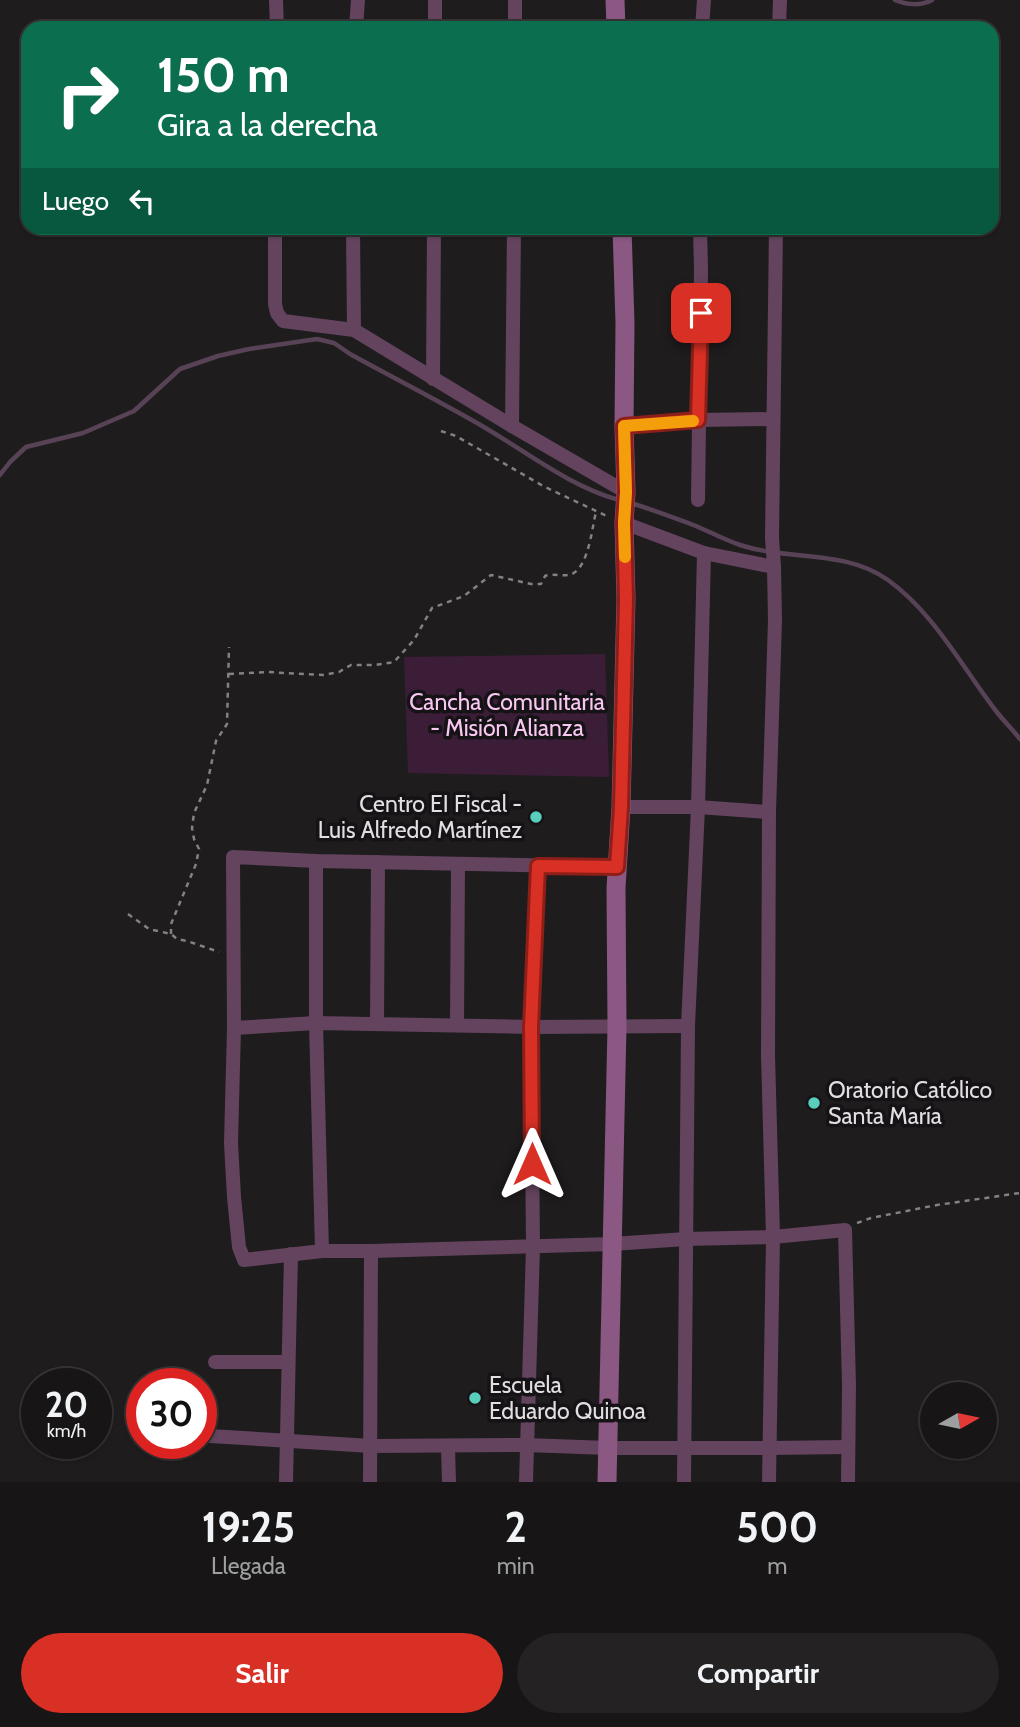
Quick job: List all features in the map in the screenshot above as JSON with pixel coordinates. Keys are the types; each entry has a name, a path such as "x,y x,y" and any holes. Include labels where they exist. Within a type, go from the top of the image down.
{"street":[{"path":"276,0 276,21"},
{"path":"356,21 358,0"},
{"path":"435,0 435,21"},
{"path":"515,0 515,21"},
{"path":"615,0 616,21"},
{"path":"702,21 704,0"},
{"path":"779,21 780,0"},
{"path":"275,235 275,304 276,313 283,321 354,330 626,492"},
{"path":"353,235 354,330"},
{"path":"433,379 434,235"},
{"path":"512,426 514,235"},
{"path":"607,1482 617,1026 617,867 626,599 622,235"},
{"path":"698,500 700,235"},
{"path":"769,1482 773,1237 768,1055 769,812 775,620 772,538 776,235"},
{"path":"624,426 698,420 773,419"},
{"path":"624,523 705,553 774,567"},
{"path":"684,1482 688,1026 698,807 705,553"},
{"path":"621,807 698,807 769,812"},
{"path":"617,867 233,857 231,1143 239,1247 244,1260 322,1251 612,1244 773,1237 845,1230 849,1385 848,1482"},
{"path":"316,861 316,1023 322,1251"},
{"path":"377,1024 378,862"},
{"path":"457,864 457,1025"},
{"path":"526,1482 533,1247 531,1027 538,866"},
{"path":"233,1028 316,1023 531,1027 688,1026"},
{"path":"370,1482 371,1251"},
{"path":"286,1482 291,1254"},
{"path":"215,1362 288,1362"},
{"path":"217,1436 371,1446 848,1447"},
{"path":"448,1447 449,1482"}],"path":[{"path":"441,431 456,436 545,487 624,523"},
{"path":"229,674 323,676 351,666 394,662 414,640 432,608 464,596 491,575 541,584 549,574 572,574 579,568 589,548 596,512"},
{"path":"171,934 171,924 196,864 199,849 192,828 194,813 206,785 216,741 227,724 229,648"},
{"path":"128,914 149,929 232,956"},
{"path":"845,1230 860,1221 872,1218 1020,1193"}],"green space":[{"name":"Cancha Comunitaria - Misión Alianza","path":"605,654 609,777 408,773 404,657"}],"waterway":[{"path":"895,0 914,4 932,0"},
{"path":"0,475 26,447 83,433 134,411 180,369 249,349 317,339 334,343 477,423 582,486 619,500"},
{"path":"631,503 740,545 853,564 888,580 920,608 1020,739"}],"slow traffic":[{"path":"625,557 624,426 693,421"}],"place":[{"name":"Centro EI Fiscal - Luis Alfredo Martínez","path":"536,817"},
{"name":"Oratorio Católico Santa María","path":"814,1103"},
{"name":"Escuela Eduardo Quinoa","path":"475,1398"}],"route":[{"path":"532,1164 531,1027 538,866 617,867 626,599 624,426 698,420 701,313"}]}
